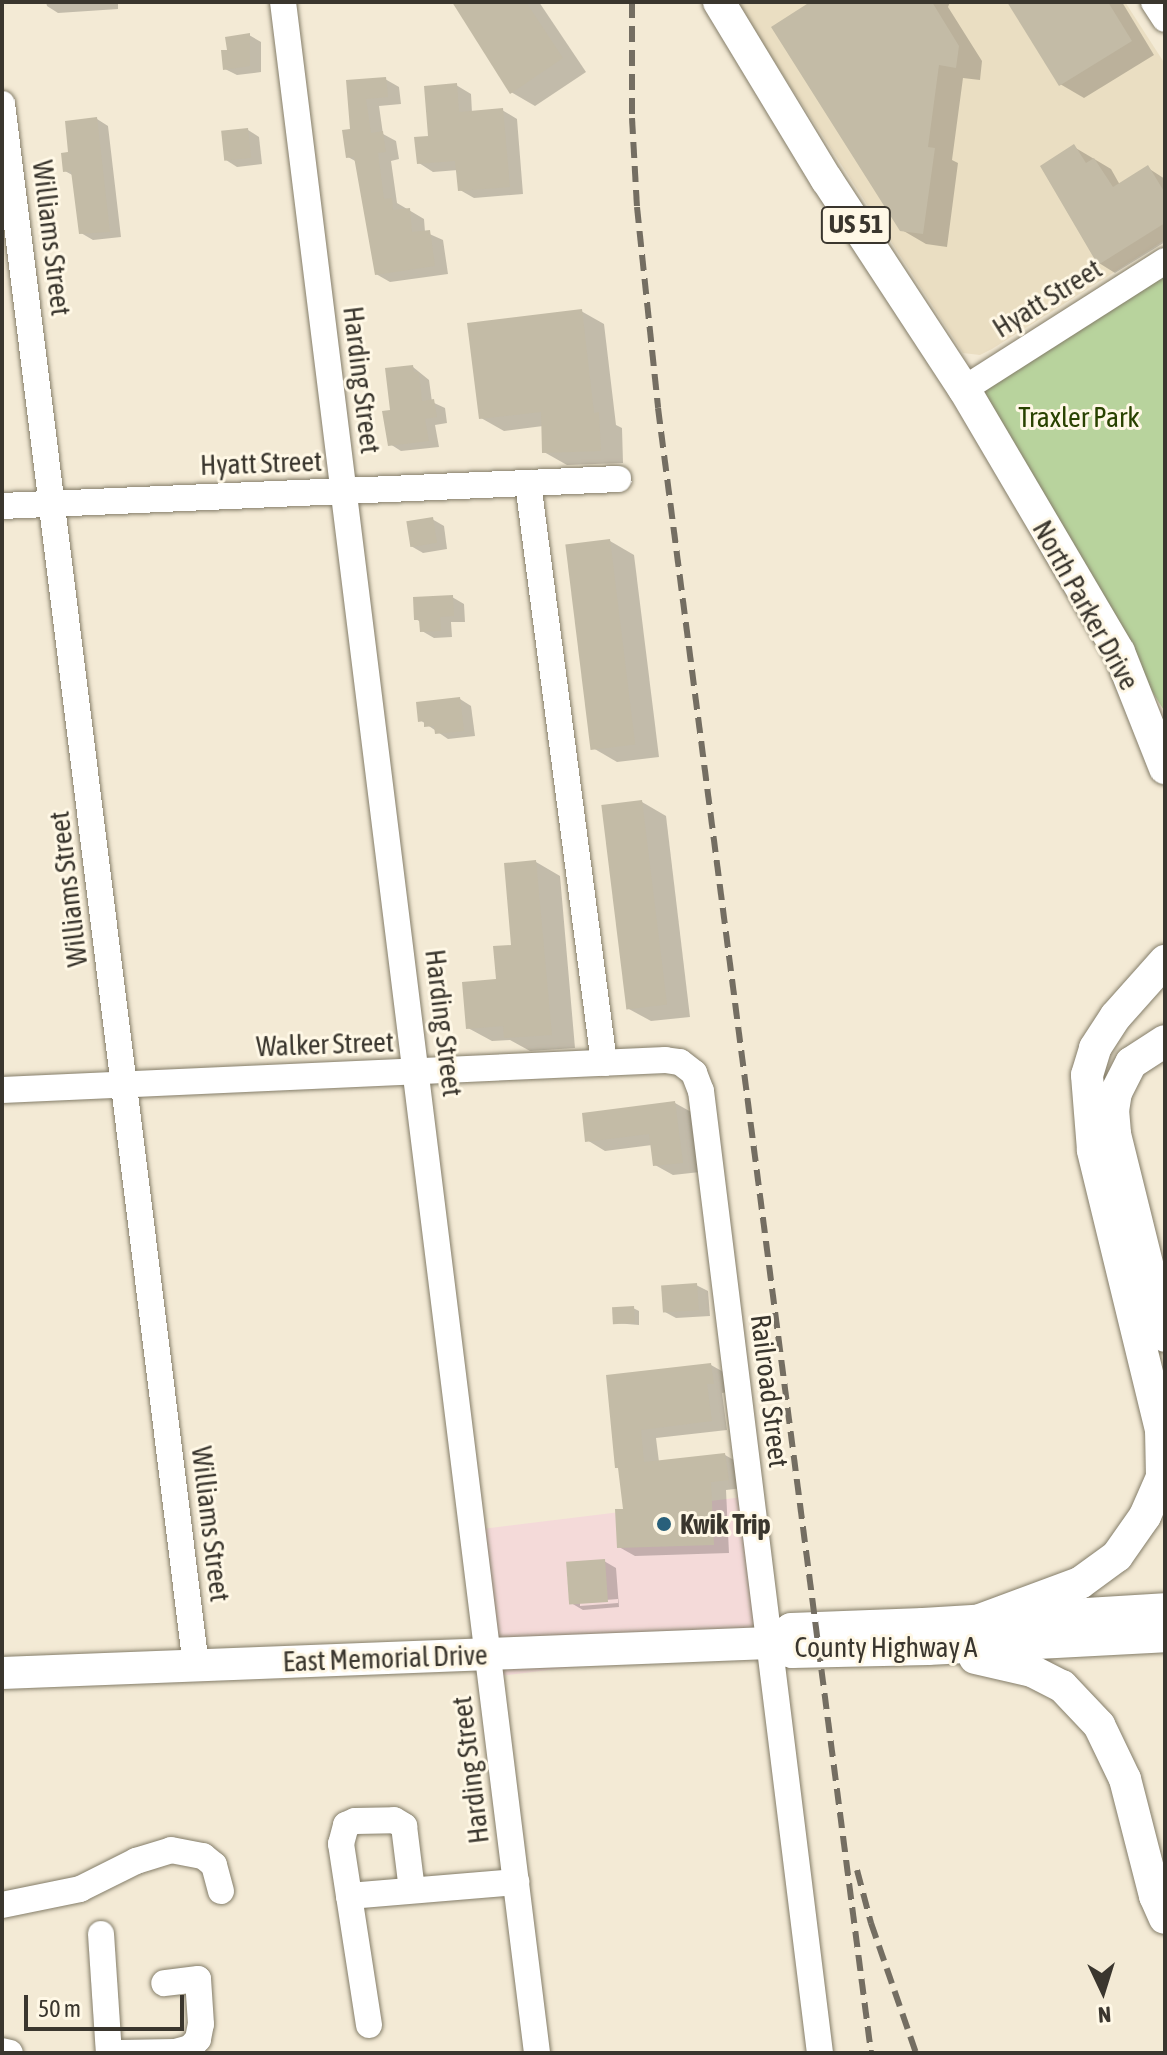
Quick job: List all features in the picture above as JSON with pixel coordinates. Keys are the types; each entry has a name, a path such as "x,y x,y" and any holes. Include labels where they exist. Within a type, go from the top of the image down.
{"main road":[{"name":"North Parker Drive","path":"719,2 827,180 964,389 1119,652 1165,768"},
{"name":"North Parker Drive","path":"997,446 1165,712"},
{"path":"977,1621 1080,1583 1117,1556 1145,1516 1162,1477 1161,1430 1093,1150 1087,1075 1095,1048 1116,1016 1165,961"},
{"path":"1136,994 1165,979"},
{"path":"1165,1041 1131,1063 1116,1092 1113,1110 1115,1134 1165,1336"},
{"name":"County Highway A","path":"769,1643 791,1629 1165,1609"},
{"name":"County Highway A","path":"769,1643 792,1652 928,1649 1165,1636"},
{"name":"East Memorial Drive","path":"2,1673 769,1643"},
{"path":"928,1649 1032,1671 1062,1686 1084,1706 1114,1751 1125,1779 1155,1896 1165,1918"}],"street":[{"name":"Harding Street","path":"283,2 418,1072 537,2053"},
{"path":"1154,2 1165,19"},
{"name":"Williams Street","path":"2,104 196,1665"},
{"name":"Hyatt Street","path":"964,389 1165,261"},
{"name":"Hyatt Street","path":"2,506 618,479"},
{"path":"528,483 604,1063"},
{"name":"Walker Street","path":"2,1090 675,1060 694,1073"},
{"name":"Railroad Street","path":"694,1073 701,1091 819,2053"},
{"path":"369,2025 341,1844 346,1825 355,1821 394,1820 404,1826 412,1890"},
{"path":"2,1905 80,1889 136,1861 171,1850 203,1856 214,1865 221,1891"},
{"path":"349,1896 516,1882"},
{"path":"101,1934 109,2053"},
{"path":"121,2053 175,2052 190,2048 198,2039 201,2024 198,1979 164,1983"},
{"path":"2,2051 10,2053"}],"shaded area":[{"path":"736,2 1125,2 1165,64 1165,240 992,349 980,355 963,353"},
{"path":"751,1496 769,1643 492,1677 474,1530"}],"green space":[{"name":"Traxler Park","path":"1165,261 1165,712 964,389"}],"building":[{"path":"452,2 526,2 563,58 510,94"},
{"path":"810,2 932,2 959,46 956,68 939,65 928,147 935,148 923,234 900,231 771,27"},
{"path":"1007,2 1108,2 1132,41 1059,86"},
{"path":"250,33 250,66 223,70 221,50 227,50 225,37"},
{"path":"386,77 388,97 366,99 371,133 383,131 386,152 378,153 384,199 392,198 393,210 410,208 412,232 430,230 435,266 375,275 354,157 346,158 342,130 350,129 346,80"},
{"path":"457,83 459,112 503,108 510,187 458,191 455,161 417,164 414,137 428,136 424,86"},
{"path":"97,117 110,232 79,234 71,171 63,172 61,153 68,152 65,121"},
{"path":"248,128 251,158 224,161 221,131"},
{"path":"1074,144 1086,163 1094,158 1113,187 1148,165 1165,193 1165,223 1098,265 1040,166"},
{"path":"582,309 594,413 599,412 601,451 542,453 541,412 479,419 467,323"},
{"path":"413,365 414,372 419,372 422,401 434,399 437,417 425,419 429,441 388,446 382,411 390,410 385,368"},
{"path":"433,517 437,543 410,547 406,521"},
{"path":"610,539 635,744 591,750 565,544"},
{"path":"453,595 454,616 440,617 441,631 420,632 419,620 414,620 413,597"},
{"path":"460,697 464,731 435,734 434,726 424,727 424,721 418,722 416,702"},
{"path":"642,800 667,1004 626,1009 601,805"},
{"path":"536,860 552,1035 504,1038 503,1026 466,1029 462,982 496,979 493,946 511,945 504,863"},
{"path":"675,1101 683,1163 653,1166 649,1134 585,1142 582,1113"},
{"path":"697,1283 699,1310 663,1312 661,1286"},
{"path":"634,1306 635,1323 613,1324 612,1307"},
{"path":"711,1363 714,1384 707,1384 712,1421 641,1430 644,1462 725,1453 729,1480 711,1482 714,1545 617,1548 615,1509 623,1509 618,1468 615,1468 606,1375"},
{"name":"Kwik Trip","path":"605,1559 608,1602 569,1605 566,1562"}],"railway":[{"path":"632,2 632,118 637,207 658,408 871,2053"},
{"path":"857,1870 871,1923 916,2053"}],"place":[{"name":"Kwik Trip","path":"664,1524"}]}
